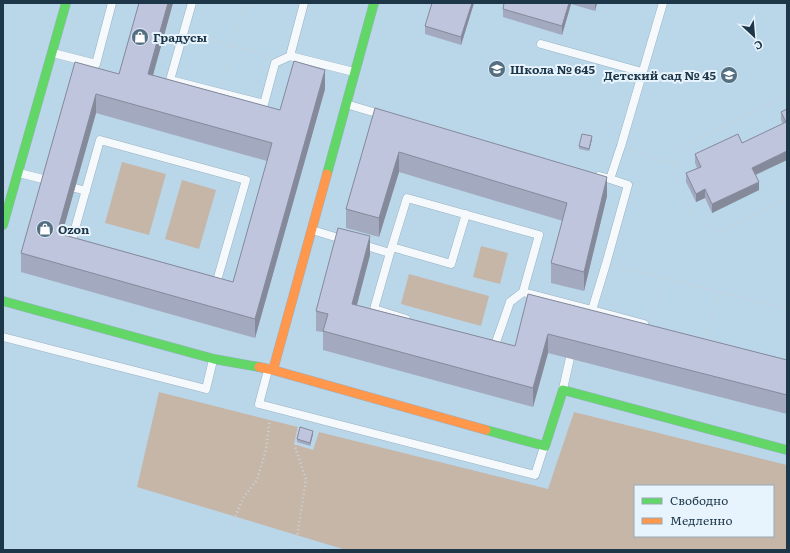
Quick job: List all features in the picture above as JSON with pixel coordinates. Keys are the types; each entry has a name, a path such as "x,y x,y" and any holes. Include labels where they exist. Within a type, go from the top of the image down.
{"street":[{"path":"3,225 66,3"},
{"path":"271,370 312,230 374,3"},
{"path":"3,301 214,359 271,370 544,446 563,390 787,450"}],"lane":[{"path":"52,53 96,64 112,3"},
{"path":"192,3 170,80 264,104 275,63 290,56 355,72"},
{"path":"290,56 304,3"},
{"path":"610,179 662,3"},
{"path":"541,44 642,72"},
{"path":"346,104 391,117"},
{"path":"100,140 246,180 216,284 71,243 86,191 100,140"},
{"path":"19,172 47,180"},
{"path":"586,310 606,264 628,185 595,175"},
{"path":"75,188 86,191"},
{"path":"412,320 374,309 407,198 539,235 523,292 510,302 495,345 480,341"},
{"path":"312,230 451,264 466,214"},
{"path":"523,292 586,310 650,325"},
{"path":"3,337 206,389 214,359"},
{"path":"563,390 570,358"},
{"path":"271,370 260,404 535,475 544,446"}],"path":[{"path":"239,3 247,7 256,3"},
{"path":"219,92 244,5"},
{"path":"184,31 280,60"},
{"path":"787,96 678,148 674,173 696,222 721,232 787,199"},
{"path":"621,146 662,160 676,162"},
{"path":"606,264 787,309"},
{"path":"650,325 663,279"},
{"path":"705,340 720,293"},
{"path":"229,535 243,498 257,480 266,450 271,407"},
{"path":"295,550 306,479 295,447 302,415"}],"shaded area":[{"path":"122,162 166,174 149,235 105,223"},
{"path":"182,180 216,190 199,249 165,239"},
{"path":"481,246 508,253 500,284 473,277"},
{"path":"409,274 489,296 481,326 401,304"},
{"path":"159,392 298,427 294,444 313,450 319,432 548,489 574,412 787,465 787,550 346,550 137,487"}],"building":[{"path":"139,3 168,3 148,74 280,110 294,61 325,70 255,319 21,253 75,62 119,74","holes":["96,94 272,143 233,282 57,233"]},
{"path":"432,3 472,3 461,37 425,26"},
{"path":"504,3 569,3 562,26 503,9"},
{"path":"375,108 607,177 584,272 551,263 567,203 399,152 379,218 346,209"},
{"path":"787,109 787,151 752,168 759,182 712,204 705,189 696,194 686,173 701,167 695,154 738,134 742,143 786,122 781,112"},
{"path":"582,134 592,136 589,149 579,146"},
{"path":"338,228 370,236 352,304 515,346 528,294 787,360 787,395 548,334 533,388 323,331 328,314 316,311"},
{"path":"300,427 313,431 310,443 297,439"}],"traffic: fast":[{"path":"3,225 66,3"},
{"path":"327,174 374,3"},
{"path":"3,301 214,359 259,367"},
{"path":"486,430 545,446 563,390 787,450"}],"traffic: slow":[{"path":"273,370 327,174"},
{"path":"259,367 486,430"}],"place":[{"name":"Градусы","path":"140,37"},
{"name":"Школа № 645","path":"497,69"},
{"name":"Детский сад № 45","path":"729,75"},
{"name":"Ozon","path":"45,229"}]}
